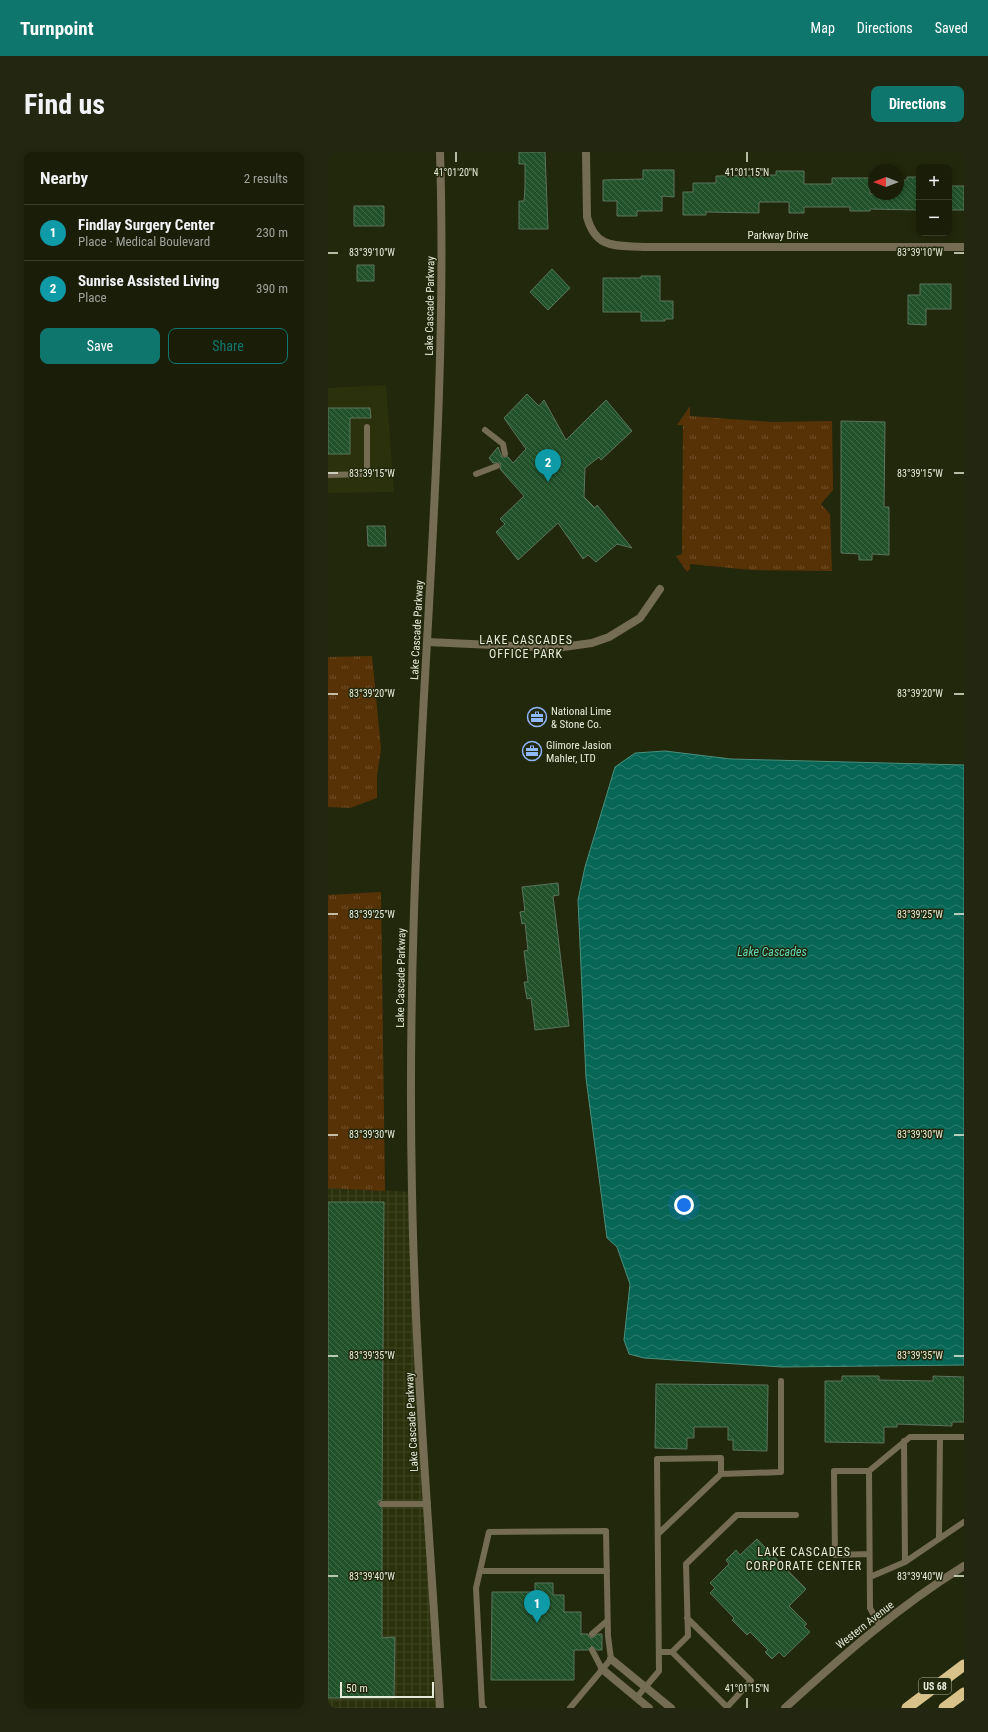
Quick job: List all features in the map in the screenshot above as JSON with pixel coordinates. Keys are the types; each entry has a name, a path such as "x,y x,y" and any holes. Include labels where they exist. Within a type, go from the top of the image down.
{"highway":[{"name":"US 68","path":"907,1708 964,1665"},
{"name":"US 68","path":"944,1708 964,1693"}],"street":[{"name":"Lake Cascade Parkway","path":"440,152 441,332 414,908 411,1045 413,1215 440,1708"},
{"name":"Parkway Drive","path":"586,152 587,218 594,236 609,245 644,247 964,247"},
{"path":"427,642 556,648 592,643 609,637 640,618 660,589"},
{"name":"Western Avenue","path":"785,1708 828,1669 880,1626 964,1566"},
{"path":"611,1660 671,1708"},
{"path":"602,1668 650,1708"}],"lane":[{"path":"328,475 367,474 367,427"},
{"path":"485,430 503,444 505,454"},
{"path":"476,474 497,466"},
{"path":"658,1534 721,1474 781,1472 781,1381"},
{"path":"870,1554 835,1554 834,1471 869,1471 910,1437 964,1437"},
{"path":"939,1539 940,1437"},
{"path":"904,1441 905,1562"},
{"path":"637,1697 659,1671 658,1459 721,1458 721,1474"},
{"path":"869,1471 870,1608 880,1626"},
{"path":"382,1504 428,1504"},
{"path":"658,1652 672,1652 688,1636 686,1564 736,1515 796,1515"},
{"path":"870,1577 905,1562 964,1522"},
{"path":"484,1708 482,1706 476,1588 489,1532 606,1531 607,1621 611,1660 602,1668 570,1708"},
{"path":"480,1572 607,1570"},
{"path":"672,1652 727,1707 751,1681 687,1618"},
{"path":"592,1634 607,1621"},
{"path":"592,1650 602,1668"}],"shaded area":[{"path":"386,385 394,492 328,493 328,388"},
{"path":"328,1188 412,1192 440,1708 328,1708"}],"green space":[{"path":"690,406 690,416 772,422 832,421 833,490 821,504 830,514 832,571 751,570 690,564 690,569 687,572 676,556 682,554 683,425 677,425"},
{"path":"372,656 381,749 377,776 377,798 350,808 328,807 328,657"},
{"path":"381,892 385,1191 328,1188 328,895"}],"water":[{"name":"Lake Cascades","path":"665,751 731,759 964,765 964,1365 782,1367 644,1358 629,1354 624,1340 630,1284 617,1247 607,1238 586,1078 578,900 585,867 615,767 635,753"}],"building":[{"path":"519,152 545,152 548,229 519,229 519,201 524,201 525,164 519,164"},
{"path":"643,170 674,170 674,197 662,196 662,211 637,211 637,216 617,216 617,201 603,201 603,180 643,179"},
{"path":"776,171 804,171 804,184 832,184 832,178 868,178 868,200 904,200 904,180 907,180 907,177 916,177 916,210 870,209 870,211 850,211 850,207 804,207 804,213 789,213 789,202 759,202 759,213 706,212 706,215 683,215 683,192 693,192 693,183 716,183 716,176 776,175"},
{"path":"952,186 964,186 964,210 952,210"},
{"path":"354,206 384,206 384,226 354,226"},
{"path":"357,265 374,265 374,281 357,281"},
{"path":"552,269 570,288 548,310 530,292"},
{"path":"641,276 660,276 660,301 673,301 673,319 665,319 665,321 641,321 641,312 603,312 603,278 641,278"},
{"path":"920,284 951,284 951,309 926,309 926,325 908,324 908,295 920,295"},
{"path":"527,394 539,406 544,400 566,440 606,400 632,431 601,460 599,457 585,468 584,497 595,508 597,505 632,548 617,544 596,562 588,555 583,559 558,523 518,560 496,532 505,524 500,519 524,496 500,469 500,463 493,463 489,458 498,447 502,457 508,457 513,463 526,449 504,418"},
{"path":"328,408 370,408 371,418 350,418 350,454 328,454"},
{"path":"841,421 885,422 884,507 889,507 889,555 872,554 872,560 859,560 859,554 841,553"},
{"path":"367,526 385,526 386,546 368,546"},
{"path":"558,883 559,895 553,896 569,1026 535,1030 531,998 527,999 524,982 528,982 524,951 528,950 525,923 522,924 520,912 525,911 522,887"},
{"path":"328,1202 384,1202 382,1500 378,1501 378,1504 382,1508 382,1638 395,1637 394,1698 328,1698"},
{"path":"842,1376 879,1376 879,1380 933,1381 933,1376 964,1377 964,1422 952,1422 952,1426 897,1424 897,1427 884,1427 884,1443 825,1442 825,1381 842,1381"},
{"path":"656,1384 768,1385 767,1451 733,1450 733,1440 728,1440 728,1427 694,1427 694,1438 687,1438 687,1449 655,1448"},
{"path":"757,1539 806,1589 789,1606 807,1624 804,1626 810,1632 784,1657 779,1652 772,1659 765,1652 768,1650 750,1632 747,1635 732,1620 734,1618 710,1593 715,1588 710,1583 729,1564 726,1560 736,1550 740,1555"},
{"path":"535,1583 553,1583 553,1595 564,1595 564,1612 581,1612 581,1634 588,1634 589,1637 592,1638 598,1634 602,1634 602,1650 597,1650 592,1646 588,1650 574,1650 574,1680 491,1680 492,1592 535,1592"}],"place":[{"name":"Sunrise Assisted Living","path":"548,482"},
{"name":"National Lime & Stone Co.","path":"537,717"},
{"name":"Glimore Jasion Mahler, LTD","path":"532,751"},
{"name":"Findlay Surgery Center","path":"537,1623"}],"district":[{"name":"LAKE CASCADES OFFICE PARK","path":"526,647"},
{"name":"LAKE CASCADES CORPORATE CENTER","path":"804,1559"}]}
